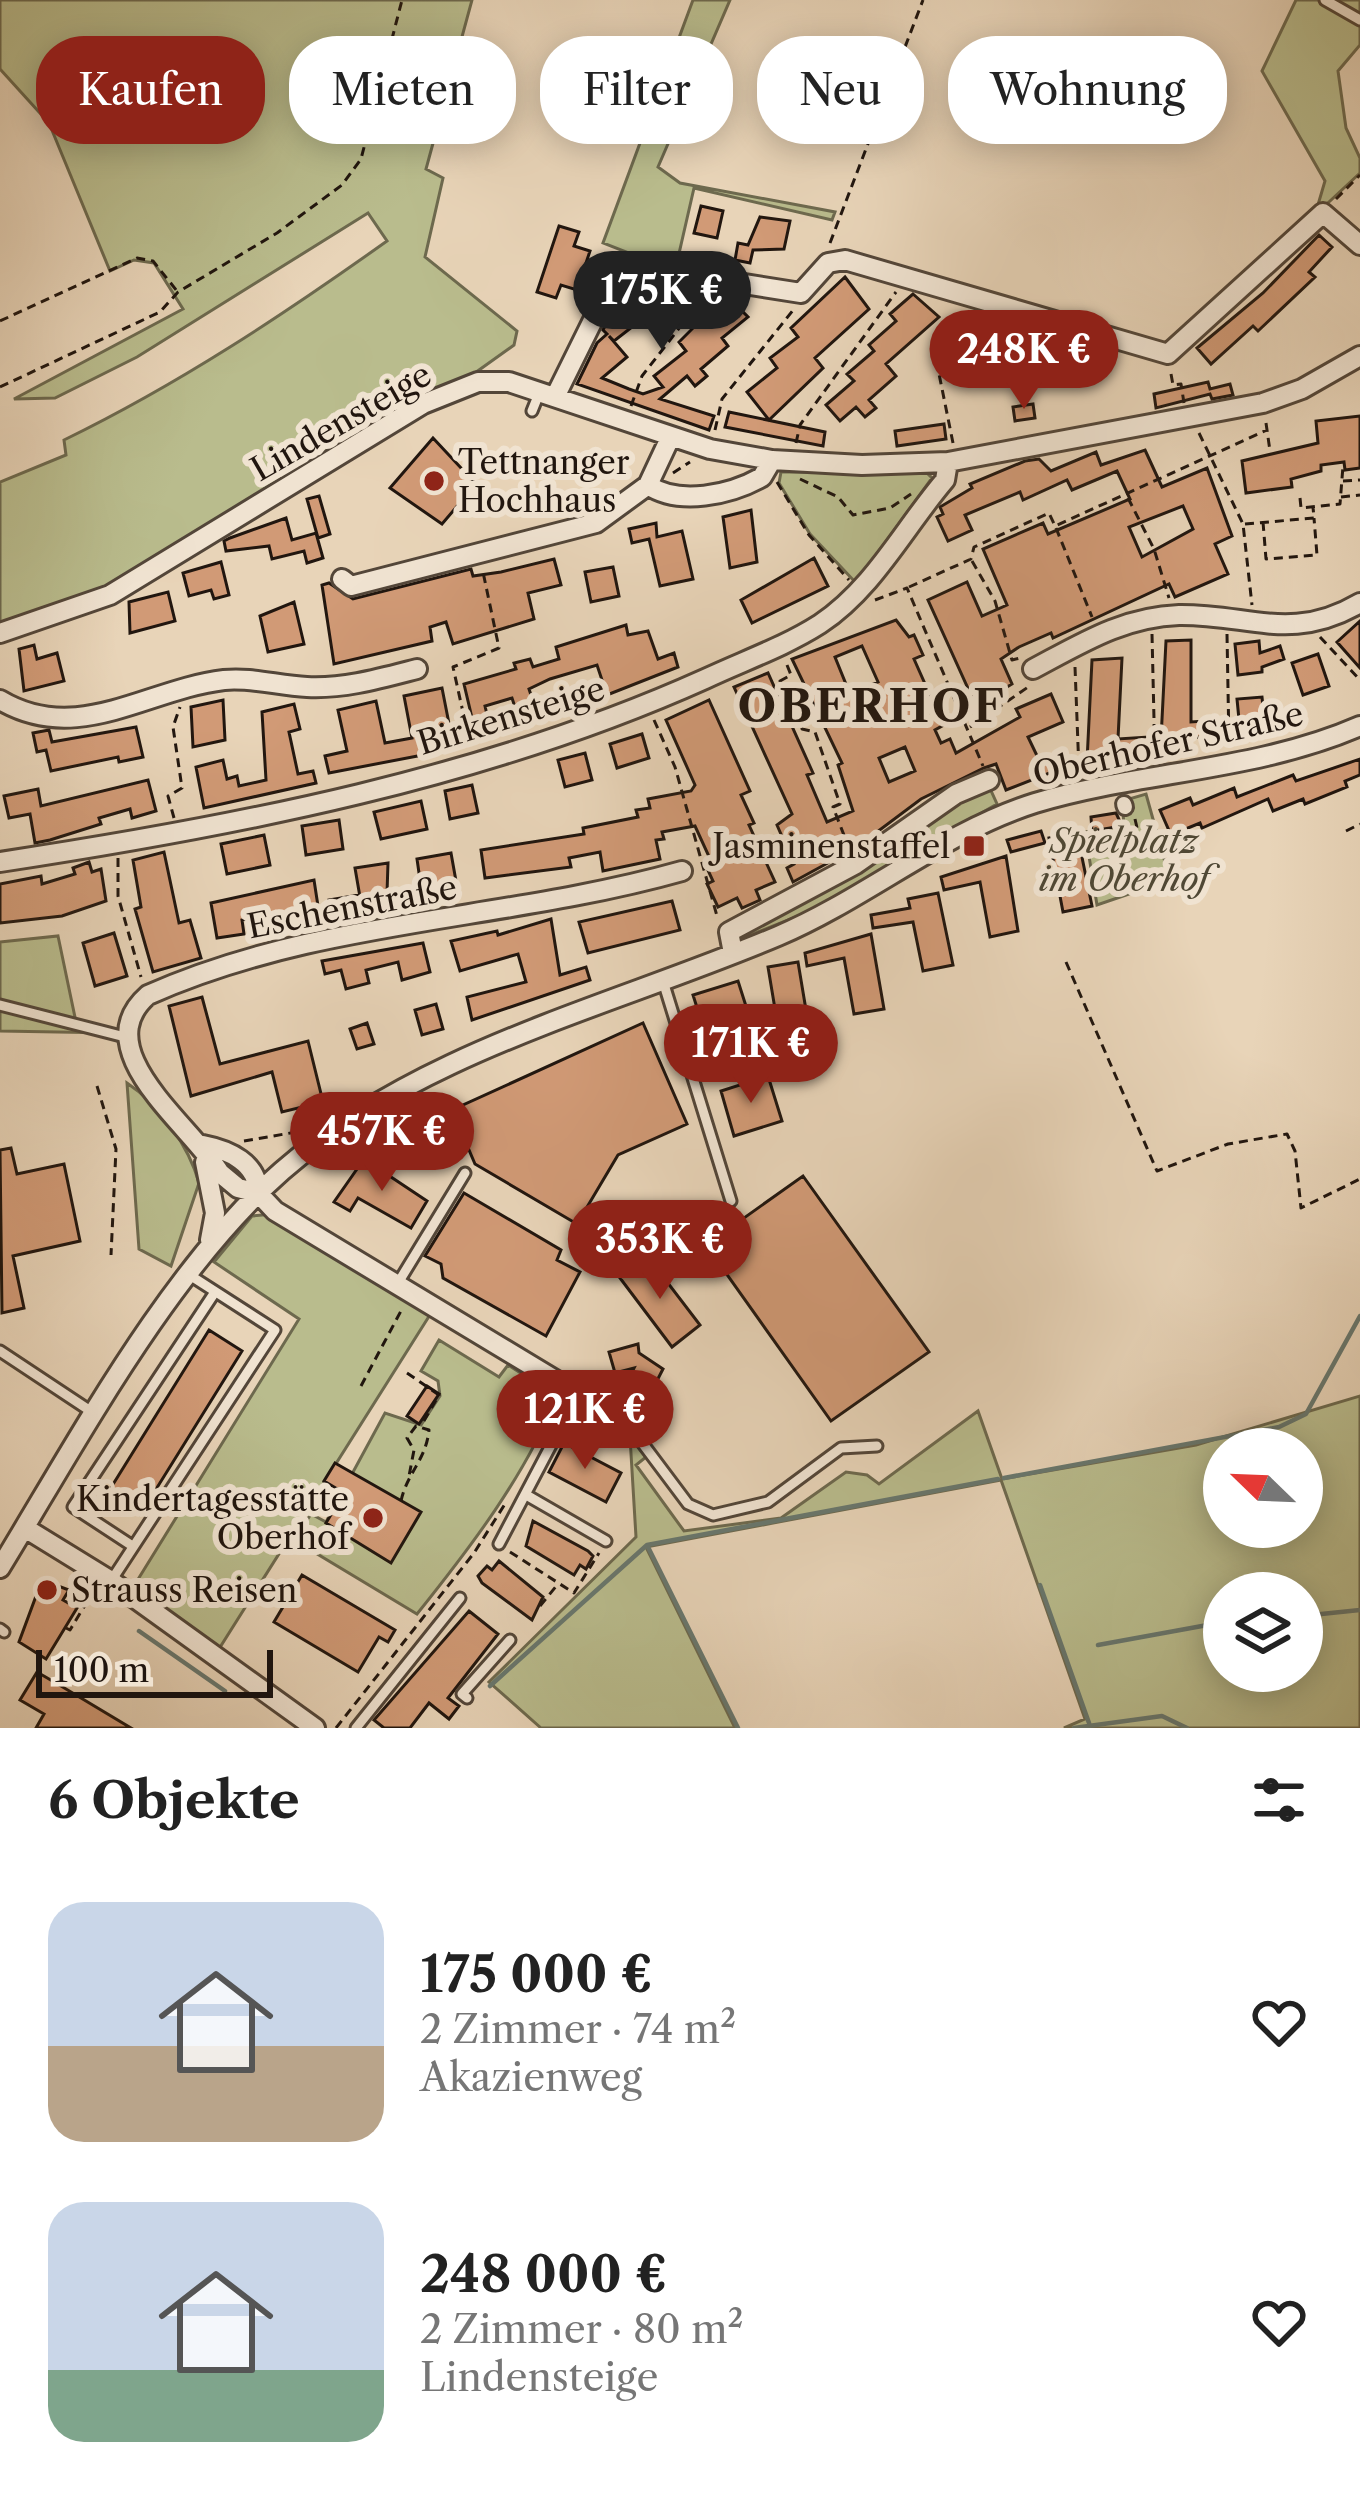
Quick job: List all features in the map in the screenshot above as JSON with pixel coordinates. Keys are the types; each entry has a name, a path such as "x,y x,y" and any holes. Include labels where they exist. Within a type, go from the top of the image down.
{"street":[{"path":"547,394 593,316 638,267 801,293 828,263 865,265 1168,354 1323,213 1360,245"},
{"name":"Lindensteige","path":"0,633 110,595 449,391 478,382 509,382 774,470 951,455 1263,404 1302,389 1360,356"},
{"path":"342,579 351,586 596,524 651,481 670,438"},
{"name":"Birkensteige","path":"0,862 157,836 473,764 649,704 778,647 841,607 945,480 951,455"},
{"path":"651,481 670,497 704,494 752,483 774,470"},
{"path":"1028,665 1124,622 1185,615 1288,628 1360,603"},
{"path":"0,700 37,716 77,718 122,711 221,680 327,687 417,669"},
{"name":"Oberhofer Straße","path":"0,1568 208,1245 258,1193 313,1147 439,1074 830,912 1003,814 1080,791 1281,753 1360,726"},
{"name":"Oberhofer Straße","path":"734,953 729,932 856,864 956,794 989,780"},
{"name":"Eschenstraße","path":"125,1036 148,995 260,952 325,936 608,892 682,871"},
{"path":"125,1036 131,1060 143,1078 202,1145 220,1173 238,1188 258,1193 275,1210 628,1424"},
{"path":"202,1145 215,1213 208,1245"},
{"path":"25,1528 107,1578 315,1728"}],"lane":[{"path":"1325,0 1360,20"},
{"path":"532,411 547,394"},
{"path":"662,979 731,1201"},
{"path":"0,1005 125,1036"},
{"path":"405,1288 465,1173"},
{"path":"107,1578 275,1330 187,1274"},
{"path":"131,1545 73,1507 215,1292"},
{"path":"0,1351 97,1415"},
{"path":"499,1544 579,1392"},
{"path":"628,1424 688,1504 712,1515 768,1502 841,1448 877,1446"},
{"path":"528,1496 606,1541"},
{"path":"357,1728 460,1598"},
{"path":"466,1698 462,1694 510,1640"}],"path":[{"path":"0,387 160,312 178,292 277,233 342,185 361,159 402,0"},
{"path":"828,263 831,238 923,0"},
{"path":"1347,187 1360,176"},
{"path":"0,321 137,258 153,261 178,292"},
{"path":"800,425 901,284"},
{"path":"632,405 642,376 713,286"},
{"path":"951,455 936,359 983,312 986,299"},
{"path":"716,425 722,399 800,302"},
{"path":"1169,362 1185,407"},
{"path":"1263,404 1270,451"},
{"path":"1196,428 1244,524 1252,609"},
{"path":"1055,526 1267,430"},
{"path":"651,481 704,455 707,448"},
{"path":"1300,498 1301,508 1340,504 1343,466"},
{"path":"774,470 838,497 853,514 890,508"},
{"path":"774,470 809,535 853,584"},
{"path":"1341,482 1360,480"},
{"path":"1339,497 1360,495"},
{"path":"1127,496 1154,549 1171,600"},
{"path":"1263,522 1266,560 1317,555 1313,507"},
{"path":"968,728 1030,687 1028,665 1012,660 995,601 971,559 974,547 1049,513 1093,617"},
{"path":"1244,524 1314,518"},
{"path":"878,602 971,559"},
{"path":"472,755 453,667 499,648 480,560"},
{"path":"908,588 989,780"},
{"path":"1227,626 1229,734"},
{"path":"1151,630 1154,754"},
{"path":"1316,633 1360,680"},
{"path":"784,660 791,674 780,681 802,729 815,732 840,804 833,807 852,856"},
{"path":"1075,664 1079,773"},
{"path":"174,819 168,796 182,788 173,727 180,703"},
{"path":"652,715 675,767 718,919"},
{"path":"1346,831 1360,824"},
{"path":"117,857 118,896 141,980"},
{"path":"1066,962 1157,1171 1228,1144 1287,1134 1295,1151 1301,1208 1360,1178"},
{"path":"97,1086 116,1149 111,1255"},
{"path":"236,1142 299,1127 313,1147"},
{"path":"361,1386 405,1288"},
{"path":"407,1372 439,1395 420,1427 407,1438 414,1456 407,1466 409,1476"},
{"path":"400,1501 409,1476 426,1454 429,1430 420,1427"},
{"path":"336,1728 475,1553 510,1494"},
{"path":"499,1544 574,1593 606,1541"},
{"path":"66,1628 70,1630 107,1578"},
{"path":"541,1606 559,1583"}],"green space":[{"path":"0,0 472,0 462,36 289,36 289,144 433,144 426,169 443,178 425,257 517,331 514,345 465,380 441,386 105,589 0,623 0,482 66,455 64,440 230,347 387,241 368,213 137,357 55,398 14,399 183,309 154,263 134,260 110,271 58,144 265,144 265,36 36,36 36,109 0,69"},
{"path":"693,0 730,0 714,36 680,36"},
{"path":"1296,0 1360,0 1360,45 1338,71 1346,128 1360,158 1360,173 1315,215 1325,181 1262,71"},
{"path":"640,144 668,144 658,167 680,183 835,212 832,220 694,188 675,271 603,243"},
{"path":"781,472 926,472 932,478 856,583 810,534 779,483"},
{"path":"988,784 997,804 811,911 745,937 743,932"},
{"name":"Spielplatz im Oberhof","path":"1146,794 1170,880 1097,905 1085,832 1124,825 1122,801"},
{"path":"58,936 76,1022 115,1033 0,1031 0,942"},
{"path":"127,1083 171,1127 199,1183 171,1266 139,1249"},
{"path":"273,1214 433,1310 217,1652 132,1589 299,1319 214,1262 252,1216"},
{"path":"439,1340 499,1377 508,1365 557,1396 513,1482 417,1614 294,1540 311,1514 326,1522 385,1413 421,1425 440,1396 438,1381 421,1371"},
{"path":"1360,1396 1360,1728 1064,1728 1085,1719 1001,1480 646,1547 735,1728 541,1728 489,1682 636,1537 630,1437 646,1457 636,1465 684,1531 781,1518 846,1472 867,1475 879,1484 978,1411 1002,1479 1203,1443 1203,1548 1323,1548 1323,1428 1253,1428"}],"building":[{"path":"701,206 723,211 717,238 694,233"},
{"path":"760,217 790,221 784,249 753,250 750,263 735,260 738,243 748,245"},
{"path":"559,226 579,232 574,246 590,251 577,290 561,285 556,298 537,292"},
{"path":"1319,235 1332,247 1309,272 1315,277 1258,331 1253,326 1211,364 1197,348 1263,293"},
{"path":"845,277 869,309 815,358 823,368 769,420 747,392 777,368 770,358 798,337 791,328"},
{"path":"645,282 654,283 668,299 614,341 609,336 627,357 602,378 643,394 663,387 654,376 686,351 679,342 726,295 748,317 722,338 728,346 701,369 707,376 695,386 687,376 660,399 714,416 709,430 577,384 597,343 607,334 603,330 610,316"},
{"path":"913,294 939,317 886,364 896,376 869,400 876,408 865,417 856,407 840,421 826,405 854,381 847,374 874,351 869,345 896,321 890,314"},
{"path":"1008,322 1030,345 1044,332 1072,354 1085,344 1108,368 1097,379 1086,368 1072,381 1049,357 1034,371 1010,346 983,371 974,362 964,371 951,357 976,333 985,343"},
{"path":"1208,382 1210,389 1230,384 1233,395 1212,399 1210,394 1156,408 1154,394"},
{"path":"1033,404 1035,418 1015,421 1013,407"},
{"path":"729,412 825,432 823,446 725,427"},
{"path":"1360,416 1360,468 1345,470 1344,462 1321,465 1321,471 1291,479 1292,487 1246,493 1242,461 1318,443 1316,421"},
{"path":"944,424 946,439 897,446 895,431"},
{"name":"Tettnanger Hochhaus","path":"433,438 476,484 442,524 390,488"},
{"path":"1145,450 1162,487 1207,468 1232,536 1215,544 1228,574 1175,597 1169,584 1053,638 1051,633 1019,647 1001,659 1012,684 976,706 928,600 967,582 982,616 1007,605 983,549 1043,523 1048,534 1130,499 1117,471 1072,490 1067,480 1023,500 1020,492 965,515 972,530 948,541 937,517 943,514 940,507 972,488 970,484 1025,461 1039,459 1051,471 1096,452 1101,465","holes":["1183,506 1193,529 1142,557 1129,527"]},
{"path":"319,496 330,534 318,538 307,499"},
{"path":"751,510 757,562 730,568 723,517"},
{"path":"286,518 292,540 316,533 323,558 307,563 304,551 272,559 269,546 226,551 224,541"},
{"path":"656,523 657,537 682,531 693,579 660,586 649,539 632,543 629,529"},
{"path":"814,558 828,586 752,623 741,600"},
{"path":"554,559 561,585 528,593 534,619 453,644 446,622 430,627 432,641 334,664 322,585 329,583 353,599 471,569 473,576"},
{"path":"221,562 229,595 214,599 211,590 189,596 183,573"},
{"path":"613,567 619,596 591,602 585,572"},
{"path":"168,592 175,621 130,633 129,602"},
{"path":"294,602 304,644 268,652 260,616"},
{"path":"896,620 909,637 914,635 923,655 914,659 934,704 943,700 951,721 935,730 941,743 950,739 956,753 1020,717 1016,709 1051,694 1063,722 1028,737 1040,762 1059,754 1065,767 1006,790 996,764 984,768 921,799 857,847 793,882 787,868 794,864 777,825 792,814 734,687 768,673 813,773 807,775 827,822 853,811 838,765 842,763 792,659","holes":["862,646 878,682 850,694 835,657","905,747 915,771 889,782 879,758"]},
{"path":"1360,621 1360,668 1337,642"},
{"path":"626,625 628,635 648,631 658,659 674,653 678,667 607,695 597,665 550,679 529,689 539,719 521,725 512,698 485,706 492,736 477,739 464,684 516,669 514,663 530,659 533,667 559,659 556,647"},
{"path":"1191,640 1191,722 1220,720 1221,736 1161,739 1166,641"},
{"path":"1259,641 1260,653 1280,646 1284,659 1262,667 1262,672 1238,675 1235,644"},
{"path":"34,645 37,659 57,653 64,681 24,691 19,649"},
{"path":"1318,654 1329,686 1303,695 1292,663"},
{"path":"1122,658 1118,739 1148,737 1150,754 1087,761 1092,660"},
{"path":"442,688 454,749 329,773 325,756 347,751 338,710 376,701 385,743 412,738 404,696"},
{"path":"1262,697 1265,728 1240,730 1237,699"},
{"path":"223,700 225,740 193,747 191,707"},
{"path":"709,700 750,791 741,795 754,823 749,825 775,882 756,890 760,900 742,908 737,898 718,907 707,884 713,881 706,866 712,863 695,826 662,832 664,839 656,840 660,859 603,871 600,852 569,858 571,867 485,878 481,850 584,834 583,828 638,817 636,810 650,808 648,799 691,791 695,785 666,720"},
{"path":"294,704 300,729 289,732 298,774 313,771 316,783 204,808 196,767 223,760 227,779 237,776 239,786 266,780 262,712"},
{"path":"136,727 143,757 119,762 118,757 51,771 46,750 37,752 33,733 49,730 52,742"},
{"path":"642,734 649,758 617,768 610,744"},
{"path":"585,753 592,780 565,787 558,760"},
{"path":"1360,759 1360,775 1345,781 1347,787 1305,804 1303,799 1273,811 1268,799 1202,828 1200,823 1171,835 1160,810 1190,798 1193,805 1234,788 1237,797 1293,775 1296,781"},
{"path":"148,780 156,811 132,818 130,809 99,818 101,824 35,843 30,814 9,818 4,796 38,789 41,806"},
{"path":"472,785 478,813 450,819 445,791"},
{"path":"421,801 427,829 381,839 374,812"},
{"path":"1116,813 1122,826 1092,831 1091,817"},
{"path":"339,820 343,849 306,855 302,826"},
{"path":"1041,831 1045,843 1011,852 1007,840"},
{"path":"1077,833 1092,906 1063,912 1049,838"},
{"path":"264,835 270,865 227,874 221,844"},
{"path":"164,852 179,923 190,920 201,958 153,972 135,909 141,907 133,860"},
{"path":"451,853 456,881 421,887 417,859"},
{"path":"1006,856 1018,931 990,937 980,882 944,890 941,877"},
{"path":"89,862 92,872 101,869 106,901 62,916 0,923 0,884 41,876 42,884 75,874 73,868"},
{"path":"388,863 387,893 360,897 355,868"},
{"path":"314,880 318,906 242,920 244,934 217,938 211,903"},
{"path":"938,893 953,965 923,971 913,922 873,928 871,915 910,908 908,899"},
{"path":"359,895 362,909 331,914 329,900"},
{"path":"672,901 680,930 588,953 579,922"},
{"path":"551,919 560,975 586,967 590,980 472,1020 467,997 526,982 518,954 460,971 451,941 497,931 498,935"},
{"path":"114,933 127,976 95,986 83,943"},
{"path":"871,934 884,1009 854,1014 844,958 807,966 805,953"},
{"path":"423,943 430,972 402,980 398,962 366,970 369,983 346,989 341,970 325,974 322,961"},
{"path":"798,962 811,1040 781,1045 768,967"},
{"path":"738,981 759,1047 714,1061 693,995"},
{"path":"202,997 220,1064 308,1041 323,1102 282,1112 272,1072 191,1096 169,1006"},
{"path":"436,1004 443,1029 422,1035 415,1010"},
{"path":"367,1023 374,1044 357,1049 350,1029"},
{"path":"643,1023 687,1124 618,1155 577,1224 475,1164 452,1110"},
{"path":"768,1076 782,1121 734,1136 721,1091"},
{"path":"11,1148 17,1174 64,1164 80,1241 13,1256 24,1308 2,1313 0,1150"},
{"path":"364,1159 427,1201 411,1228 358,1198 350,1211 334,1202"},
{"path":"803,1176 929,1352 831,1421 706,1245"},
{"path":"464,1193 561,1250 557,1260 580,1272 546,1336 443,1278 441,1264 425,1256"},
{"path":"648,1257 700,1325 672,1347 620,1278"},
{"path":"209,1330 242,1351 140,1515 107,1494"},
{"path":"638,1344 639,1353 663,1369 647,1400 624,1388 634,1368 615,1373 609,1352"},
{"path":"427,1386 439,1394 419,1424 407,1416"},
{"path":"564,1443 621,1473 606,1502 549,1472"},
{"name":"Kindertagesstätte Oberhof","path":"335,1463 421,1512 391,1563 326,1523 344,1493 324,1481"},
{"path":"533,1521 588,1551 593,1556 586,1569 580,1565 574,1575 526,1546"},
{"path":"499,1561 543,1597 532,1620 478,1576"},
{"path":"302,1575 395,1630 388,1642 379,1637 358,1672 274,1622"},
{"path":"42,1580 69,1590 63,1600 77,1608 46,1659 19,1642"},
{"path":"469,1611 498,1634 448,1698 459,1706 449,1719 429,1703 410,1728 384,1728 374,1720"},
{"path":"37,1672 131,1728 36,1728 44,1714 20,1700"}],"waterway":[{"path":"1004,1478 1279,1427 1306,1414 1360,1316"},
{"path":"490,1686 647,1545 998,1479"},
{"path":"647,1545 738,1728"},
{"path":"1040,1585 1089,1723"},
{"path":"1323,1614 1360,1610"},
{"path":"1098,1645 1203,1626"},
{"path":"139,1631 225,1691"},
{"path":"1074,1728 1162,1716 1187,1728"}],"place":[{"name":"Tettnanger Hochhaus","path":"434,481"},
{"name":"Jasminenstaffel","path":"974,846"},
{"name":"Kindertagesstätte Oberhof","path":"373,1518"},
{"name":"Strauss Reisen","path":"47,1590"}],"district":[{"name":"OBERHOF","path":"872,706"}]}
